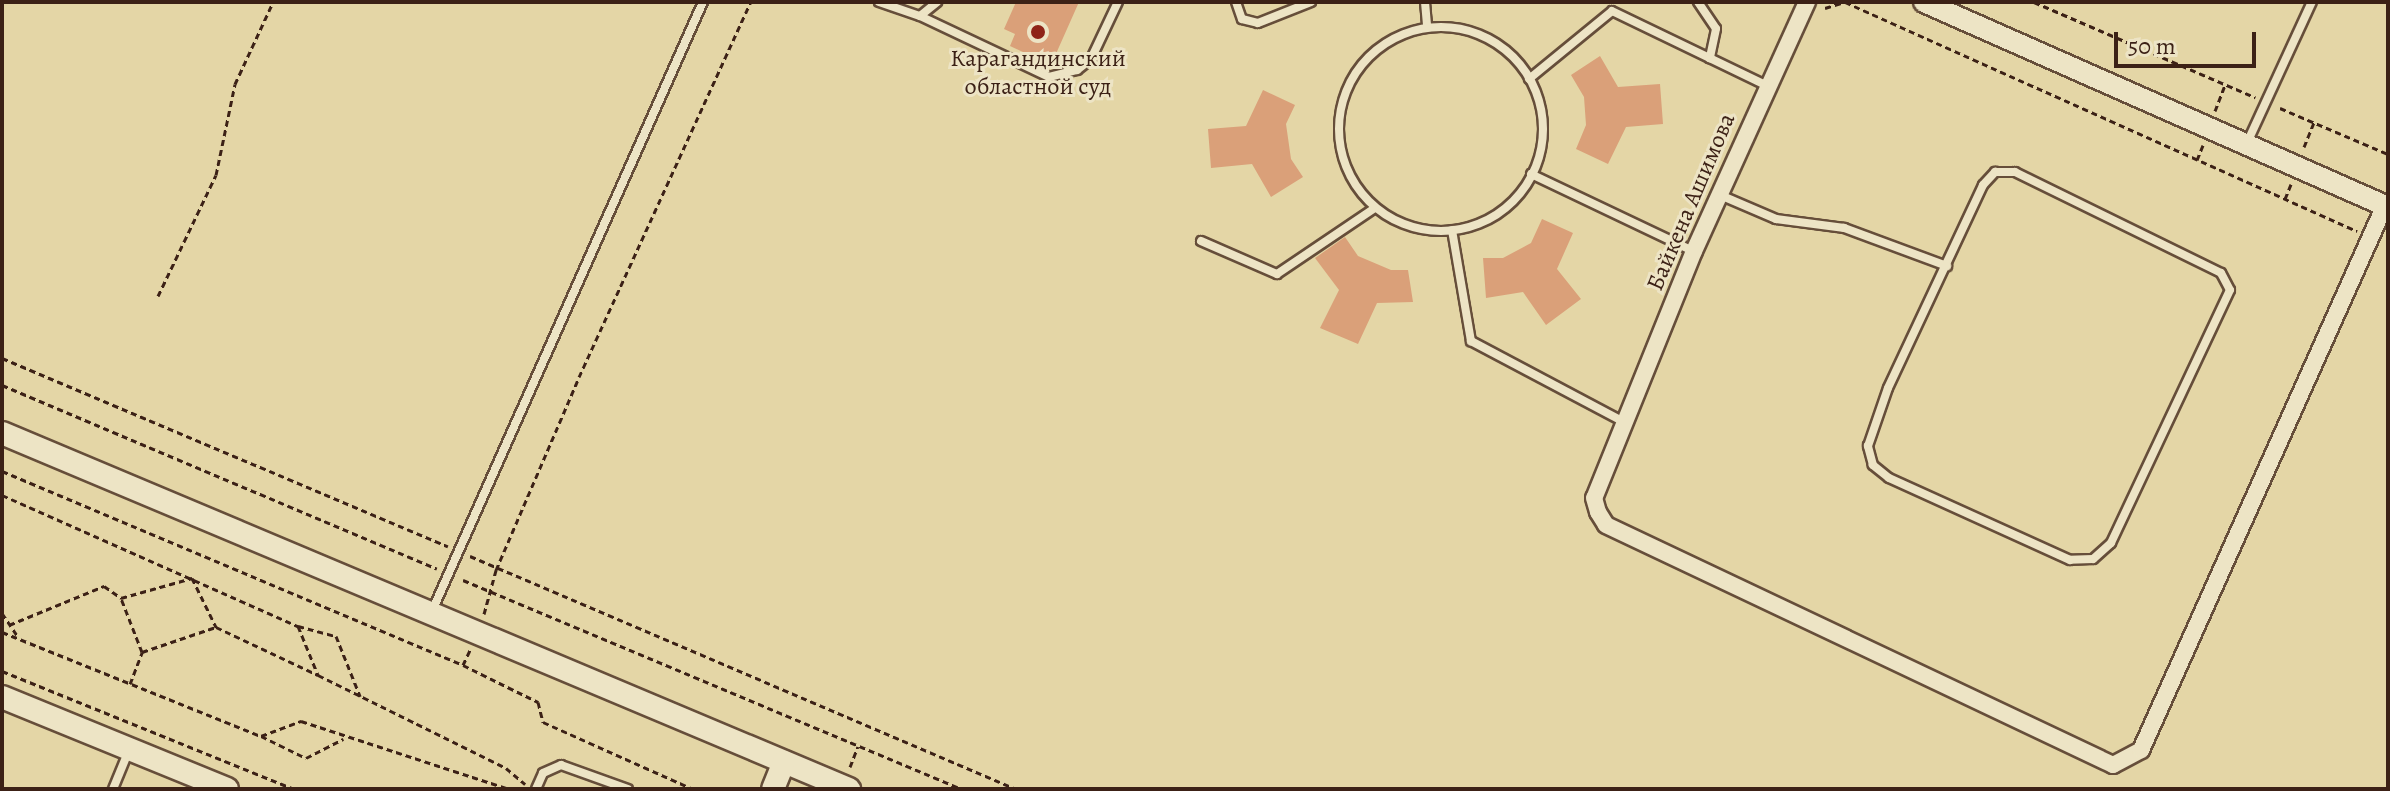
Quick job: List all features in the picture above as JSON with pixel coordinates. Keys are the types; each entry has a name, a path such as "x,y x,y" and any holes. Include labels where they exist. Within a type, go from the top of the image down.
{"main road":[{"path":"2,433 849,789"},
{"path":"2,697 227,789"},
{"path":"773,789 784,762"}],"street":[{"path":"1924,2 2386,206 2372,238"},
{"name":"Байкена Ашимова","path":"1813,4 1768,86 1694,251 1627,423 1594,498 1606,525 2113,765 2141,750 2372,238"}],"lane":[{"path":"431,613 446,573 703,2"},
{"path":"879,2 920,16 1049,77 1077,70 1091,59 1118,2"},
{"path":"920,16 937,2"},
{"path":"1236,2 1242,19 1258,23 1311,2"},
{"path":"1425,2 1427,27"},
{"path":"1698,2 1716,29 1710,58"},
{"path":"2247,144 2312,2"},
{"path":"1529,79 1612,11 1768,86"},
{"path":"1427,27 1460,28 1492,40 1518,62 1529,79 1543,124 1531,174 1501,212 1471,227 1452,230 1405,225 1375,208 1353,183 1340,151 1339,117 1348,85 1367,57 1395,37 1427,27"},
{"path":"1995,172 2015,172 2221,273 2230,290 2111,543 2093,559 2070,560 1889,478 1873,465 1868,446 1888,388 1947,266 1983,185 1995,172"},
{"path":"1531,174 1694,251"},
{"path":"1719,195 1776,219 1844,228 1947,266"},
{"path":"1201,241 1277,274 1375,208"},
{"path":"1452,230 1471,341 1627,423"},
{"path":"113,789 129,750"},
{"path":"533,789 543,773 561,765 628,789"}],"path":[{"path":"158,296 216,175 235,84 273,2"},
{"path":"463,665 492,592 496,570 751,2"},
{"path":"1813,4 1828,10 1845,2 2372,238"},
{"path":"1858,8 1860,2"},
{"path":"2034,2 2388,154"},
{"path":"2,358 1016,789"},
{"path":"2,385 962,789"},
{"path":"2,471 463,665 538,702 543,722 693,789"},
{"path":"2,495 298,626 336,636 360,696"},
{"path":"121,598 192,578"},
{"path":"192,578 216,627 506,768 533,789"},
{"path":"9,625 104,586 121,598 142,652 130,684"},
{"path":"2,613 20,639"},
{"path":"298,626 318,675"},
{"path":"142,652 216,627"},
{"path":"2,632 261,736 306,758 345,738"},
{"path":"2,671 294,789"},
{"path":"261,736 301,721 345,738 509,789"}],"building":[{"name":"Карагандинский областной суд","path":"1016,2 1079,2 1051,65 1010,46 1015,34 1004,29"},
{"path":"1600,56 1618,87 1660,84 1663,124 1626,127 1608,164 1576,149 1586,125 1584,97 1571,75"},
{"path":"1263,90 1295,105 1286,124 1291,159 1303,177 1271,197 1252,164 1211,168 1208,129 1246,126"},
{"path":"1542,219 1573,233 1557,269 1581,299 1546,325 1523,292 1486,298 1483,258 1503,258 1531,243"},
{"path":"1345,237 1358,256 1391,270 1408,270 1413,302 1377,303 1358,344 1320,328 1339,290 1315,258"}],"place":[{"name":"Карагандинский областной суд","path":"1038,32"}]}
